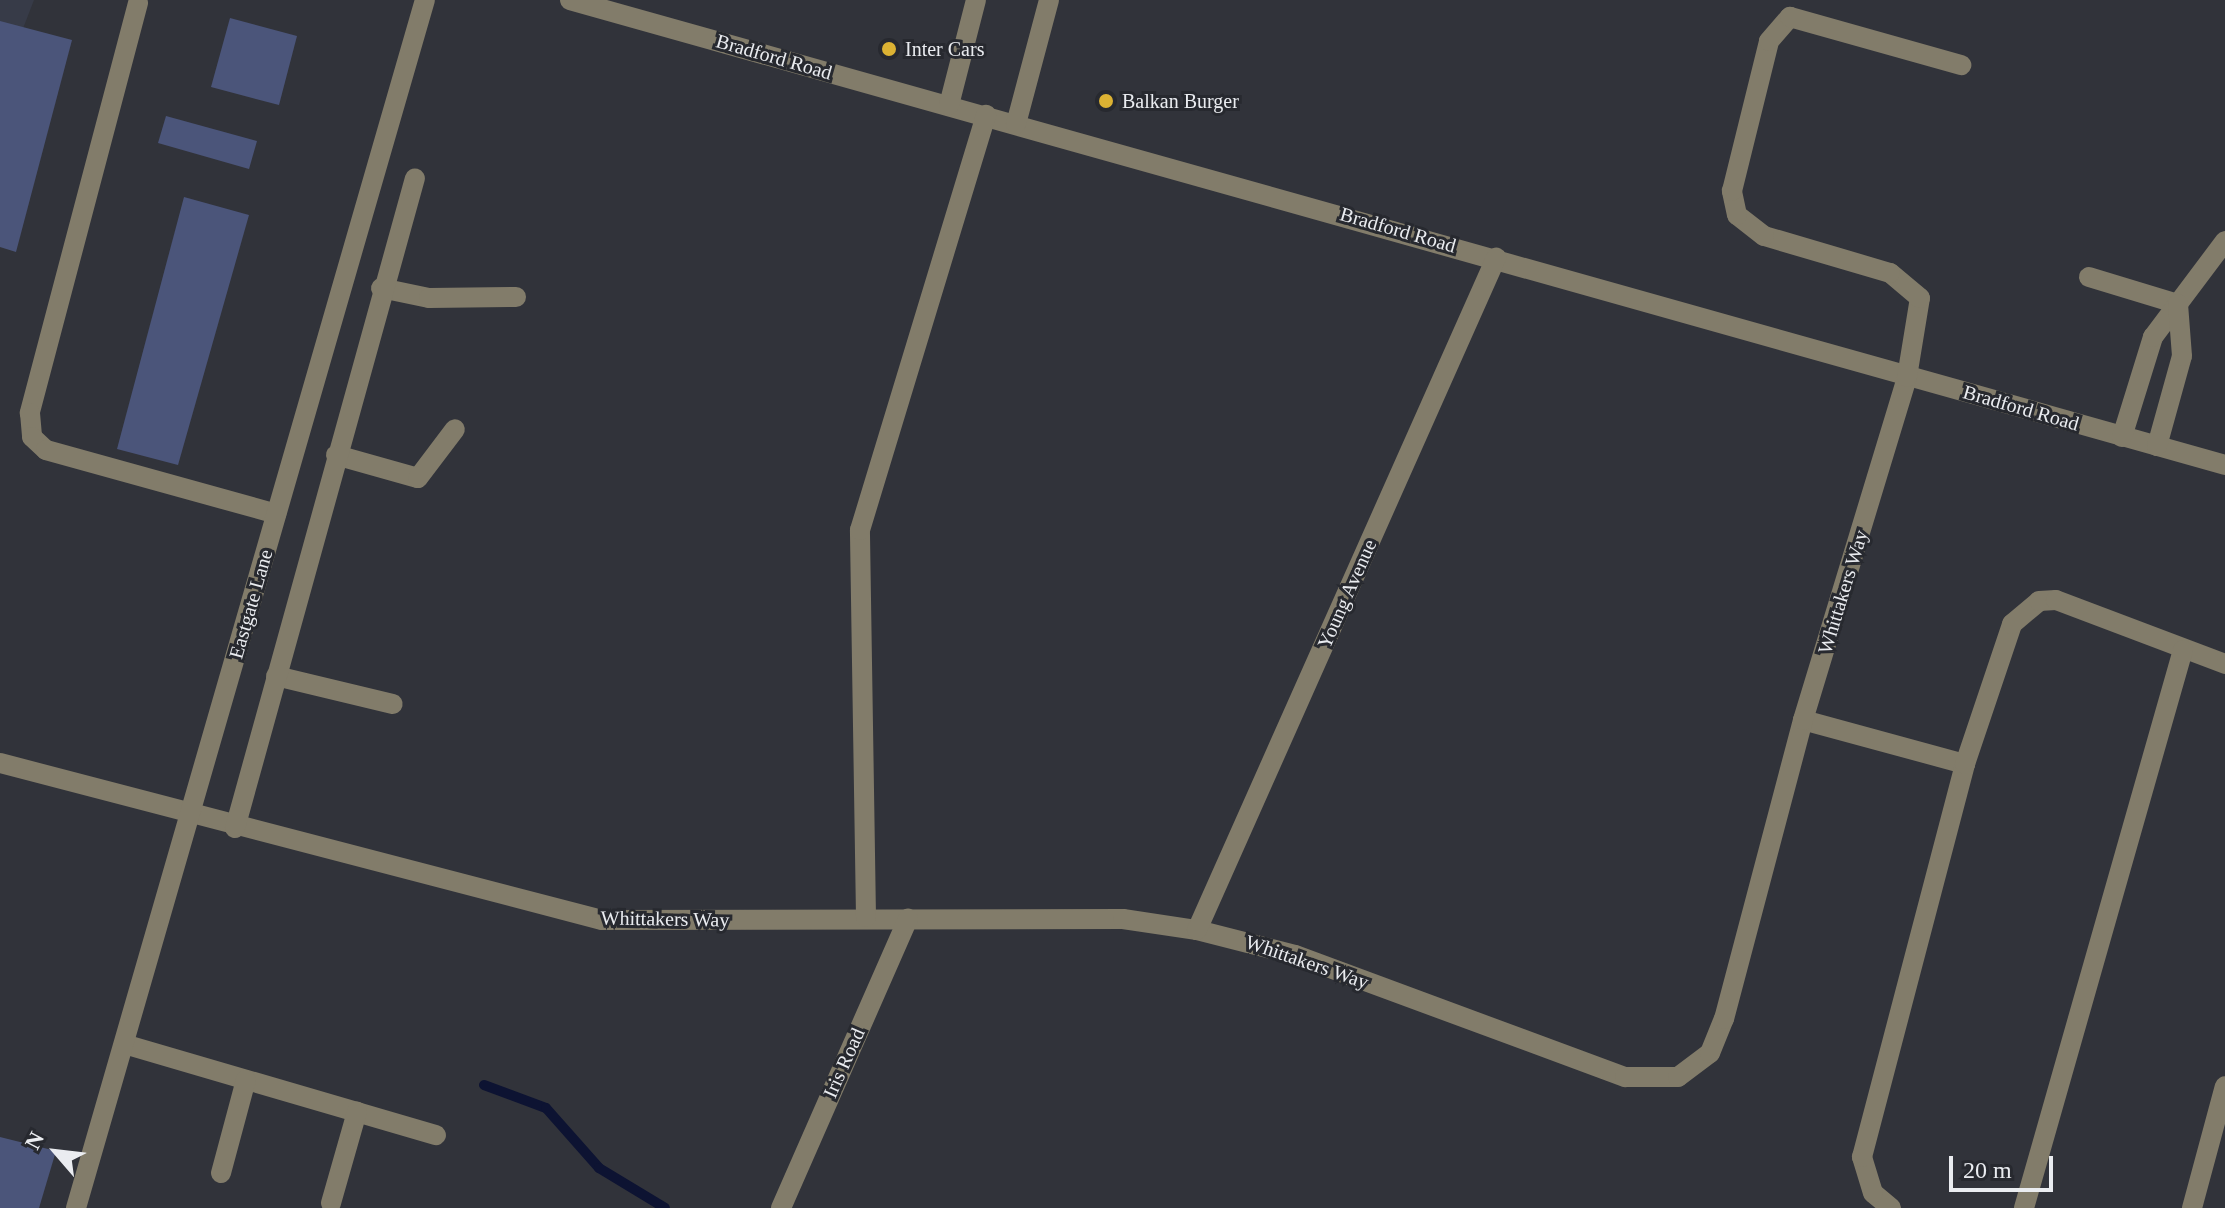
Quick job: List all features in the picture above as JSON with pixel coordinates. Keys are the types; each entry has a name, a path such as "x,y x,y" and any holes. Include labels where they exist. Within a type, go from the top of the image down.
{"street":[{"name":"Eastgate Lane","path":"76,1208 425,0"},
{"name":"Bradford Road","path":"570,0 2225,465"},
{"path":"949,105 976,0"},
{"path":"1016,124 1049,0"},
{"path":"138,3 30,413 32,437 46,450 276,514"},
{"name":"Whittakers Way","path":"0,763 235,828 602,920 866,917 1123,919 1197,930 1295,955 1625,1077 1678,1077 1710,1053 1724,1019 1803,720 1907,377 1920,298 1915,288 1890,273 1764,236 1737,215 1732,191 1769,41 1790,17 1961,65"},
{"path":"866,917 860,530 986,115"},
{"path":"235,828 381,288 415,178"},
{"path":"2122,437 2149,346 2225,241"},
{"name":"Young Avenue","path":"1197,930 1496,258"},
{"path":"2089,277 2178,304"},
{"path":"381,288 429,298 516,297"},
{"path":"2157,446 2182,356 2178,304"},
{"path":"336,455 418,478 455,429"},
{"path":"1891,1208 1870,1201 1862,1157 1965,764 2012,624 2039,601 2080,607 2225,664"},
{"path":"2024,1208 2183,650"},
{"path":"276,676 393,704"},
{"path":"1803,720 1965,764"},
{"name":"Iris Road","path":"781,1208 908,919"},
{"path":"124,1044 436,1135"},
{"path":"221,1173 246,1080"},
{"path":"2192,1208 2225,1086"},
{"path":"331,1203 357,1112"}],"shaded area":[{"path":"0,0 34,0 0,88"}],"building":[{"path":"230,18 297,36 279,105 211,87"},
{"path":"0,21 72,40 16,252 0,247"},
{"path":"166,116 257,141 249,169 158,143"},
{"path":"184,197 249,215 178,465 117,449"},
{"path":"0,1137 56,1151 39,1208 0,1208"}],"waterway":[{"path":"484,1085 546,1108 599,1168 665,1208"}],"place":[{"name":"Inter Cars","path":"889,49"},
{"name":"Balkan Burger","path":"1106,101"}]}
